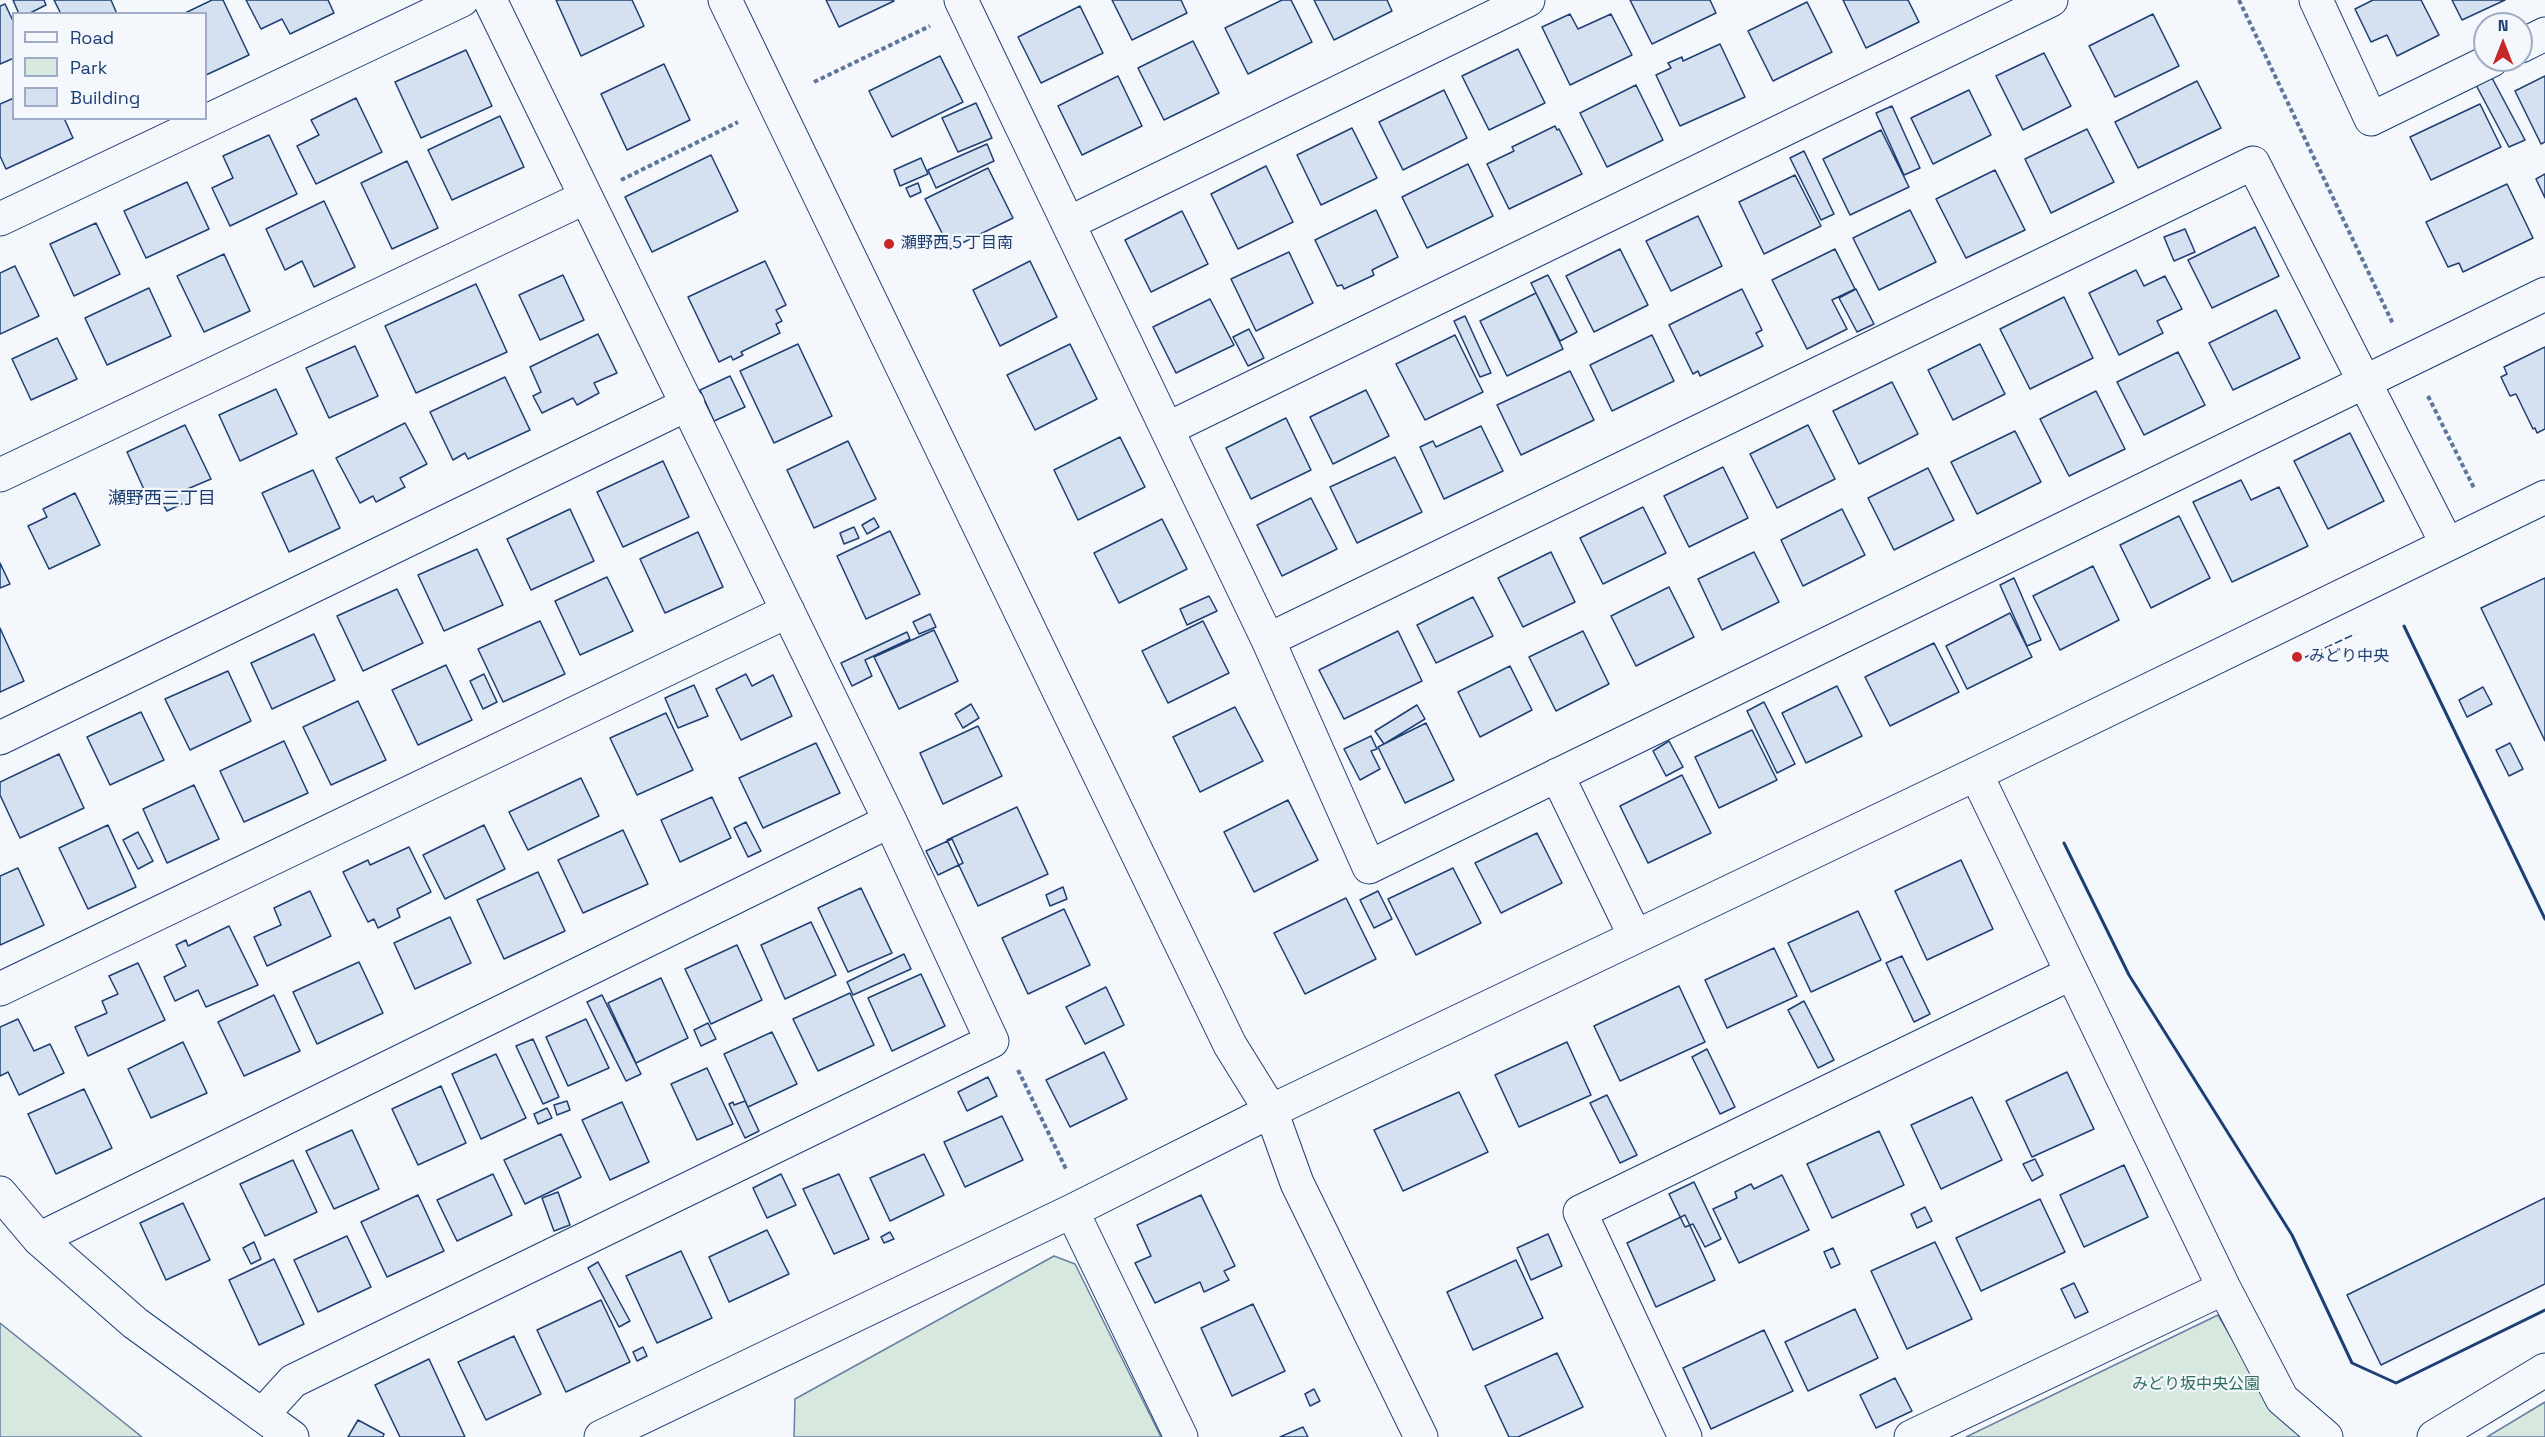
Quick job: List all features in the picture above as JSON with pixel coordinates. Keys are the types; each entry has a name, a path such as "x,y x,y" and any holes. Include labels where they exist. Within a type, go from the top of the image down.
{"street":[{"path":"0,219 462,0"},
{"path":"262,1415 293,1381 993,1041 891,821 490,0"},
{"path":"725,0 1230,1045 1271,1111 1297,1183 1421,1437"},
{"path":"1068,223 1528,0"},
{"path":"1167,429 2051,0"},
{"path":"2316,0 2371,119 2473,69"},
{"path":"970,3 1068,223 1268,640 1369,867 2545,294"},
{"path":"1268,640 2253,163 2447,544"},
{"path":"0,476 586,196"},
{"path":"0,738 688,404"},
{"path":"601,1437 1072,1211 1271,1111 1976,774 2545,497"},
{"path":"0,989 788,611"},
{"path":"1976,774 2224,1288 2282,1399 2326,1437"},
{"path":"1557,775 1635,936"},
{"path":"39,1239 891,821"},
{"path":"1685,1437 1580,1212 2072,973"},
{"path":"0,1193 39,1239 135,1323 292,1437"},
{"path":"1072,1211 1181,1437"},
{"path":"1911,1437 2224,1288"},
{"path":"2434,1437 2545,1370"}],"path":[{"path":"2239,0 2396,331"},
{"path":"814,82 970,3"},
{"path":"586,196 739,122"},
{"path":"2424,387 2476,492"},
{"path":"993,1041 1012,1057 1070,1177"}],"green space":[{"path":"1054,1256 1075,1264 1161,1437 794,1437 795,1399"},
{"name":"みどり坂中央公園","path":"2218,1315 2273,1409 2307,1437 1966,1437"},
{"path":"0,1323 142,1437 0,1437"},
{"path":"2545,1402 2545,1437 2487,1437"}],"building":[{"path":"13,0 44,0 46,5 32,12 18,12"},
{"path":"54,0 111,0 116,12 60,12"},
{"path":"212,0 223,0 249,55 207,75 207,12 187,12"},
{"path":"246,0 328,0 334,13 290,34 282,19 261,29"},
{"path":"556,0 632,0 644,26 581,56"},
{"path":"826,0 893,0 894,1 839,27"},
{"path":"1112,0 1181,0 1187,13 1132,40"},
{"path":"1282,0 1291,0 1312,42 1248,74 1225,28"},
{"path":"1314,0 1387,0 1392,11 1334,40"},
{"path":"1630,0 1710,0 1716,13 1652,44"},
{"path":"1843,0 1908,0 1919,22 1866,48"},
{"path":"2373,0 2421,0 2439,35 2397,56 2387,35 2371,42 2355,9"},
{"path":"2452,0 2505,0 2479,12 2473,12 2473,15 2462,20"},
{"path":"1807,2 1832,52 1773,81 1748,31"},
{"path":"5,4 12,19 12,59 0,64 0,6"},
{"path":"1080,6 1103,53 1041,83 1018,37"},
{"path":"1570,14 1578,29 1611,14 1632,55 1570,85 1542,27"},
{"path":"2153,14 2179,66 2115,97 2089,46"},
{"path":"1193,41 1219,93 1164,120 1138,68"},
{"path":"1720,44 1745,97 1680,126 1656,75 1671,68 1668,63 1682,57 1683,61"},
{"path":"1518,49 1545,103 1489,130 1462,76"},
{"path":"466,50 492,106 421,138 395,82"},
{"path":"2044,53 2071,106 2023,130 1996,76"},
{"path":"940,56 963,102 892,137 869,91"},
{"path":"664,64 690,120 627,150 601,94"},
{"path":"1118,76 1142,126 1082,155 1058,106"},
{"path":"2545,76 2545,142 2541,144 2515,91"},
{"path":"2492,78 2525,140 2509,147 2476,85"},
{"path":"2197,81 2221,128 2138,168 2115,122"},
{"path":"1636,85 1663,140 1607,167 1580,113"},
{"path":"1444,90 1467,138 1403,170 1379,122"},
{"path":"1969,90 1991,135 1933,164 1911,118"},
{"path":"356,98 382,152 316,184 297,146 319,135 311,120"},
{"path":"12,99 12,120 65,120 73,138 6,169 0,156 0,104"},
{"path":"976,103 992,138 958,152 942,118"},
{"path":"2480,104 2501,147 2431,180 2410,137"},
{"path":"1892,106 1920,168 1904,175 1876,113"},
{"path":"500,116 524,167 452,200 428,150"},
{"path":"1555,126 1557,130 1559,129 1582,174 1509,209 1487,164 1514,151 1512,147"},
{"path":"1352,128 1377,178 1321,205 1297,155"},
{"path":"2087,129 2114,182 2051,213 2025,159"},
{"path":"1881,130 1909,187 1850,215 1823,159"},
{"path":"269,135 297,194 230,226 212,188 233,178 223,156"},
{"path":"987,144 994,161 936,188 928,170"},
{"path":"1804,151 1834,214 1821,220 1790,158"},
{"path":"711,155 738,211 652,252 625,197"},
{"path":"921,158 928,174 900,186 894,170"},
{"path":"407,161 438,228 392,249 361,183"},
{"path":"1468,164 1493,216 1427,248 1402,197"},
{"path":"1266,166 1293,222 1238,249 1211,194"},
{"path":"988,168 1013,218 950,249 925,199"},
{"path":"1995,170 2025,230 1966,258 1936,199"},
{"path":"2545,174 2545,198 2536,179"},
{"path":"1795,175 1821,226 1764,254 1739,202"},
{"path":"187,182 209,229 146,258 124,211"},
{"path":"918,183 921,192 910,197 906,188"},
{"path":"2507,184 2533,238 2463,272 2459,263 2448,267 2426,222"},
{"path":"324,201 355,267 314,287 302,261 285,270 266,229"},
{"path":"1376,210 1398,257 1372,270 1374,275 1344,289 1342,285 1337,286 1315,240"},
{"path":"1910,210 1936,262 1879,290 1853,238"},
{"path":"1182,211 1208,264 1151,292 1125,240"},
{"path":"1698,216 1722,266 1671,291 1646,241"},
{"path":"96,223 120,274 74,296 50,244"},
{"path":"2255,227 2279,276 2212,308 2188,260"},
{"path":"2185,229 2195,252 2174,261 2164,237"},
{"path":"1620,249 1648,305 1594,332 1566,276"},
{"path":"1835,249 1855,289 1832,300 1847,329 1807,349 1772,280"},
{"path":"1289,252 1313,303 1256,331 1231,279"},
{"path":"224,254 250,311 204,332 177,276"},
{"path":"765,261 786,305 776,310 782,321 776,324 780,333 741,352 743,355 733,360 731,356 719,362 688,297"},
{"path":"1030,261 1057,317 1000,346 973,290"},
{"path":"15,266 39,316 0,334 0,273"},
{"path":"2136,270 2144,286 2165,276 2182,309 2157,321 2163,333 2119,355 2089,293"},
{"path":"563,275 584,320 540,340 519,295"},
{"path":"1548,275 1577,332 1560,341 1531,283"},
{"path":"476,284 507,352 416,393 385,326"},
{"path":"149,288 171,336 107,365 85,318"},
{"path":"1742,289 1762,330 1756,333 1763,346 1700,376 1698,371 1693,374 1669,325"},
{"path":"1856,289 1874,324 1857,332 1839,298"},
{"path":"1536,293 1563,349 1507,376 1480,321"},
{"path":"2064,297 2093,358 2030,389 2000,329"},
{"path":"1210,299 1234,345 1176,373 1153,327"},
{"path":"2276,310 2300,358 2233,390 2209,343"},
{"path":"1465,316 1491,373 1480,377 1454,321"},
{"path":"1249,329 1264,358 1248,366 1233,337"},
{"path":"598,334 617,373 594,383 599,393 577,405 573,398 542,413 533,396 541,392 530,367"},
{"path":"1455,335 1483,392 1425,420 1396,364"},
{"path":"1652,335 1674,381 1612,411 1590,365"},
{"path":"57,338 77,379 31,400 12,359"},
{"path":"798,344 832,416 774,443 740,371"},
{"path":"1070,344 1097,399 1035,430 1007,375"},
{"path":"1980,344 2005,394 1953,420 1928,370"},
{"path":"355,346 378,396 329,418 306,368"},
{"path":"2545,347 2545,429 2537,433 2516,394 2510,396 2501,377 2507,374 2504,367"},
{"path":"2178,352 2205,405 2144,435 2117,382"},
{"path":"1570,371 1594,420 1521,455 1497,405"},
{"path":"730,376 745,407 714,421 700,390"},
{"path":"505,377 530,430 468,459 465,453 453,460 430,412"},
{"path":"1892,382 1918,434 1859,464 1833,411"},
{"path":"276,389 297,434 240,461 219,415"},
{"path":"1366,390 1389,436 1333,464 1310,417"},
{"path":"2096,391 2125,449 2069,476 2040,419"},
{"path":"1286,418 1311,470 1251,499 1226,448"},
{"path":"405,423 427,464 400,478 405,487 376,502 373,496 360,503 336,458"},
{"path":"185,425 211,479 185,490 190,500 167,511 161,501 151,505 127,452"},
{"path":"1808,425 1835,479 1777,508 1750,454"},
{"path":"1481,426 1503,471 1444,499 1420,447 1433,441 1436,447"},
{"path":"2015,431 2041,482 1977,514 1951,462"},
{"path":"2350,433 2384,501 2328,529 2294,461"},
{"path":"1120,437 1145,487 1078,520 1054,470"},
{"path":"848,441 876,499 814,528 787,470"},
{"path":"1395,457 1422,512 1357,543 1330,487"},
{"path":"663,461 689,517 623,547 597,492"},
{"path":"1723,467 1748,518 1689,547 1664,496"},
{"path":"1928,468 1954,520 1894,550 1868,498"},
{"path":"313,470 340,528 289,552 262,493"},
{"path":"2241,480 2251,500 2279,487 2308,546 2232,582 2193,502"},
{"path":"75,493 100,545 49,569 28,526 47,517 43,509"},
{"path":"1311,498 1337,549 1282,576 1257,525"},
{"path":"1643,507 1666,553 1603,584 1580,538"},
{"path":"570,509 594,561 531,590 507,539"},
{"path":"1842,509 1865,555 1803,586 1781,540"},
{"path":"2179,516 2210,578 2151,608 2120,545"},
{"path":"874,518 879,527 867,534 862,525"},
{"path":"1162,519 1187,569 1119,603 1094,553"},
{"path":"854,527 859,538 844,544 840,533"},
{"path":"890,531 920,594 866,619 837,556"},
{"path":"698,532 723,587 665,613 640,559"},
{"path":"477,549 503,605 444,631 418,575"},
{"path":"1551,552 1575,602 1523,627 1498,578"},
{"path":"1754,552 1779,602 1722,630 1698,579"},
{"path":"0,563 10,584 0,588"},
{"path":"2093,566 2119,620 2060,650 2033,596"},
{"path":"607,577 633,631 580,655 555,601"},
{"path":"2014,578 2041,640 2027,646 2000,585"},
{"path":"2545,578 2545,741 2481,608"},
{"path":"1669,587 1694,637 1636,666 1611,616"},
{"path":"397,589 423,643 363,671 337,616"},
{"path":"1209,596 1217,611 1187,625 1180,609"},
{"path":"1473,597 1493,636 1436,663 1417,625"},
{"path":"2010,613 2032,657 1967,689 1946,646"},
{"path":"930,614 936,627 919,634 913,622"},
{"path":"540,621 565,674 503,702 478,649"},
{"path":"1203,621 1229,673 1168,703 1142,651"},
{"path":"0,628 24,681 0,692"},
{"path":"934,630 958,681 899,709 874,657"},
{"path":"1398,631 1422,681 1344,719 1319,670"},
{"path":"1583,631 1609,684 1556,711 1529,657"},
{"path":"907,632 910,639 865,660 872,676 852,686 841,663"},
{"path":"314,634 335,680 272,709 251,663"},
{"path":"1934,643 1959,692 1890,726 1865,677"},
{"path":"446,665 472,720 418,745 392,690"},
{"path":"1510,666 1532,710 1480,737 1458,692"},
{"path":"228,671 251,721 190,750 165,699"},
{"path":"484,674 497,702 483,709 470,681"},
{"path":"746,674 752,686 773,675 792,716 741,740 716,689"},
{"path":"694,685 708,716 678,728 665,698"},
{"path":"1837,686 1862,736 1806,763 1782,713"},
{"path":"2483,687 2492,704 2467,717 2459,700"},
{"path":"358,701 386,760 331,785 303,727"},
{"path":"1764,702 1795,764 1777,773 1747,711"},
{"path":"971,704 979,718 963,728 955,714"},
{"path":"1417,705 1425,719 1384,744 1375,731"},
{"path":"1235,707 1263,761 1200,792 1173,737"},
{"path":"141,712 164,760 110,785 87,737"},
{"path":"666,713 693,770 637,795 610,738"},
{"path":"1426,723 1454,780 1405,803 1378,747"},
{"path":"978,726 1002,776 943,804 920,753"},
{"path":"1752,730 1777,780 1719,808 1695,757"},
{"path":"1371,736 1377,749 1371,751 1380,769 1360,780 1344,749"},
{"path":"284,741 308,793 244,822 220,771"},
{"path":"1669,741 1683,767 1666,776 1653,751"},
{"path":"816,743 840,793 763,828 739,778"},
{"path":"2510,743 2523,769 2509,776 2496,750"},
{"path":"59,754 84,808 20,838 0,795 0,782"},
{"path":"1682,775 1711,833 1648,863 1620,806"},
{"path":"581,778 599,816 528,850 509,812"},
{"path":"194,785 219,839 167,863 143,809"},
{"path":"712,797 731,838 680,862 661,820"},
{"path":"1288,800 1318,860 1254,892 1224,832"},
{"path":"1017,807 1048,874 978,906 947,840"},
{"path":"746,822 761,851 748,857 734,828"},
{"path":"108,825 136,887 88,909 59,848"},
{"path":"484,825 505,869 445,899 423,855"},
{"path":"623,830 648,884 583,913 558,860"},
{"path":"138,832 153,861 138,869 123,840"},
{"path":"1537,833 1562,883 1501,913 1475,863"},
{"path":"952,839 963,863 938,875 926,851"},
{"path":"409,847 431,892 397,909 400,917 378,928 374,919 368,922 343,872 368,860 370,865"},
{"path":"1961,860 1993,929 1927,960 1895,891"},
{"path":"18,868 44,925 0,945 0,876"},
{"path":"1453,868 1481,923 1416,955 1388,899"},
{"path":"538,872 565,931 504,959 477,900"},
{"path":"1063,887 1067,899 1050,906 1046,895"},
{"path":"861,888 892,953 848,972 818,908"},
{"path":"310,891 331,936 267,966 254,937 281,925 274,908"},
{"path":"1378,891 1392,919 1374,928 1360,900"},
{"path":"1346,898 1376,959 1305,994 1274,933"},
{"path":"1064,909 1090,965 1028,994 1002,938"},
{"path":"1858,911 1881,960 1811,992 1788,943"},
{"path":"450,917 471,963 415,989 394,943"},
{"path":"811,922 836,975 785,999 761,945"},
{"path":"229,926 258,985 206,1007 198,990 175,1001 164,977 186,966 176,945 186,940 188,946"},
{"path":"737,945 762,1000 711,1024 685,969"},
{"path":"1774,948 1797,996 1727,1028 1705,980"},
{"path":"904,954 911,969 853,995 847,982"},
{"path":"1902,956 1930,1014 1914,1022 1886,963"},
{"path":"359,962 383,1013 317,1044 293,992"},
{"path":"138,963 165,1020 88,1056 75,1027 107,1013 102,1001 118,994 109,976"},
{"path":"921,974 945,1026 892,1051 868,998"},
{"path":"661,978 688,1038 636,1063 608,1003"},
{"path":"1679,986 1705,1042 1620,1081 1594,1026"},
{"path":"1106,987 1124,1025 1085,1044 1066,1007"},
{"path":"850,993 874,1045 818,1071 793,1019"},
{"path":"274,995 300,1051 244,1076 218,1022"},
{"path":"602,995 641,1074 626,1081 587,1002"},
{"path":"1804,1001 1834,1060 1818,1068 1788,1010"},
{"path":"18,1019 34,1051 50,1044 64,1073 19,1095 8,1072 0,1076 0,1027"},
{"path":"586,1019 609,1068 568,1086 546,1037"},
{"path":"708,1023 716,1039 701,1046 694,1030"},
{"path":"772,1032 797,1084 748,1107 724,1054"},
{"path":"533,1039 559,1097 543,1104 516,1046"},
{"path":"183,1042 207,1093 151,1118 128,1069"},
{"path":"1567,1042 1591,1095 1519,1127 1495,1075"},
{"path":"1707,1049 1735,1107 1720,1114 1692,1057"},
{"path":"1104,1052 1127,1099 1070,1127 1046,1080"},
{"path":"496,1054 526,1118 481,1139 452,1074"},
{"path":"707,1068 733,1124 697,1140 671,1084"},
{"path":"2067,1072 2094,1129 2032,1157 2006,1101"},
{"path":"988,1077 997,1096 967,1111 958,1092"},
{"path":"441,1086 466,1143 418,1165 392,1109"},
{"path":"84,1089 112,1148 56,1174 28,1114"},
{"path":"1459,1092 1488,1152 1403,1191 1374,1130"},
{"path":"1607,1095 1637,1155 1620,1163 1590,1103"},
{"path":"1972,1097 2002,1160 1941,1189 1911,1125"},
{"path":"567,1101 570,1110 557,1115 554,1105"},
{"path":"745,1101 759,1131 745,1138 729,1104 733,1102 734,1105"},
{"path":"622,1102 649,1162 610,1180 582,1120"},
{"path":"547,1108 552,1118 538,1124 534,1114"},
{"path":"1002,1116 1023,1160 965,1187 944,1142"},
{"path":"352,1130 379,1189 334,1209 306,1151"},
{"path":"1879,1131 1904,1185 1832,1218 1807,1164"},
{"path":"561,1134 581,1177 525,1204 504,1160"},
{"path":"924,1154 944,1195 890,1221 870,1178"},
{"path":"2035,1159 2043,1175 2032,1181 2023,1164"},
{"path":"293,1160 317,1212 265,1236 240,1184"},
{"path":"2124,1165 2148,1217 2084,1247 2060,1195"},
{"path":"493,1174 512,1215 457,1241 437,1200"},
{"path":"781,1174 796,1205 767,1218 753,1188"},
{"path":"839,1174 869,1239 834,1254 803,1189"},
{"path":"1782,1175 1809,1230 1739,1263 1713,1209 1737,1198 1735,1192 1751,1184 1754,1189"},
{"path":"1694,1182 1721,1239 1705,1247 1693,1224 1685,1227 1669,1194"},
{"path":"558,1192 570,1225 554,1231 542,1198"},
{"path":"418,1195 444,1251 387,1277 361,1222"},
{"path":"1201,1195 1235,1266 1224,1271 1229,1280 1204,1292 1200,1282 1155,1303 1135,1263 1151,1256 1137,1225"},
{"path":"2545,1198 2545,1284 2381,1365 2347,1295"},
{"path":"2040,1199 2065,1252 1981,1291 1956,1238"},
{"path":"183,1203 210,1260 166,1280 140,1223"},
{"path":"1925,1207 1932,1221 1917,1228 1911,1214"},
{"path":"1685,1215 1715,1280 1656,1307 1627,1243"},
{"path":"767,1230 789,1274 729,1302 709,1257"},
{"path":"890,1232 894,1239 884,1243 881,1237"},
{"path":"1548,1234 1562,1266 1531,1280 1517,1248"},
{"path":"347,1236 371,1287 318,1312 294,1260"},
{"path":"254,1242 261,1259 251,1264 243,1248"},
{"path":"1935,1242 1972,1319 1907,1349 1871,1271"},
{"path":"1833,1248 1840,1264 1831,1268 1824,1252"},
{"path":"681,1251 712,1318 657,1343 626,1276"},
{"path":"274,1259 304,1324 259,1345 229,1280"},
{"path":"1516,1260 1543,1318 1473,1350 1447,1292"},
{"path":"598,1262 630,1321 619,1327 588,1268"},
{"path":"2074,1283 2088,1312 2075,1318 2061,1289"},
{"path":"601,1300 630,1362 566,1392 537,1330"},
{"path":"1253,1304 1285,1371 1232,1396 1201,1328"},
{"path":"1855,1309 1878,1358 1808,1391 1785,1342"},
{"path":"1764,1330 1793,1391 1711,1429 1683,1368"},
{"path":"514,1336 541,1394 486,1420 458,1362"},
{"path":"643,1347 647,1356 637,1361 633,1352"},
{"path":"1557,1353 1583,1407 1518,1437 1509,1437 1485,1386"},
{"path":"429,1359 465,1437 400,1437 375,1385"},
{"path":"1895,1378 1912,1411 1876,1428 1860,1395"},
{"path":"1314,1389 1320,1401 1310,1406 1305,1394"},
{"path":"358,1420 384,1434 383,1437 348,1437"},
{"path":"1303,1427 1308,1437 1280,1437"}],"fence":[{"path":"2295,662 2355,634"}],"wall":[{"path":"2404,626 2545,919"},
{"path":"2064,843 2129,975 2292,1235 2352,1363 2396,1383 2545,1310"}],"place":[{"name":"瀬野西５丁目南","path":"889,244"},
{"name":"みどり中央","path":"2297,657"}],"district":[{"name":"瀬野西三丁目","path":"162,499"}]}
